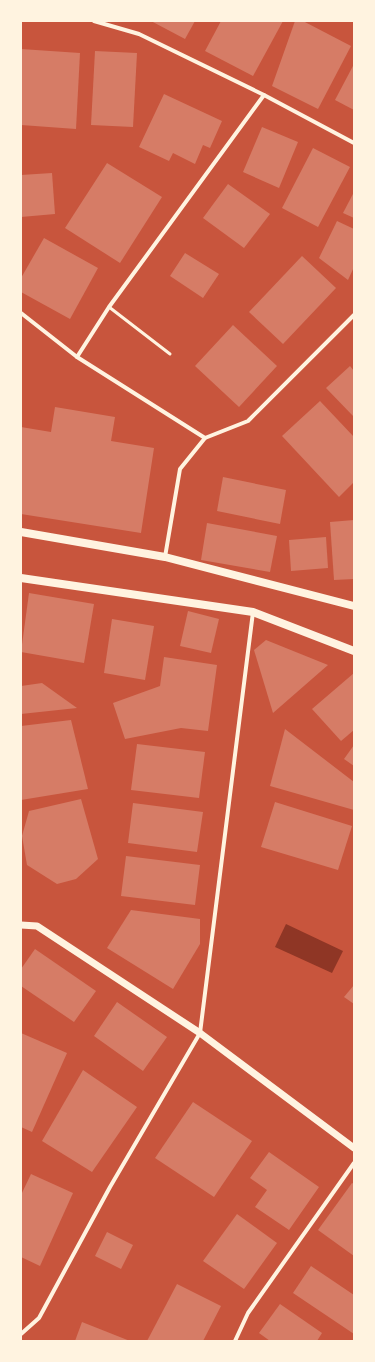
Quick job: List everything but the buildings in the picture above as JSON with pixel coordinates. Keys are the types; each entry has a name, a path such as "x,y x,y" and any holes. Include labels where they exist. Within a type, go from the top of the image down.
{"main road":[{"path":"21,532 166,557 354,606"},
{"path":"21,578 253,612 354,651"}],"street":[{"path":"94,21 139,34 264,95 354,143"},
{"path":"77,356 109,308 264,95"},
{"path":"21,313 77,356 205,438"},
{"path":"166,557 180,469 205,438 248,421 354,315"},
{"path":"21,1334 39,1318 110,1187 200,1033 253,612"},
{"path":"21,925 37,926 200,1033 354,1148"},
{"path":"235,1341 248,1313 354,1163"}],"lane":[{"path":"109,308 170,354"}],"shaded area":[{"path":"286,924 343,951 332,973 275,947"}]}
